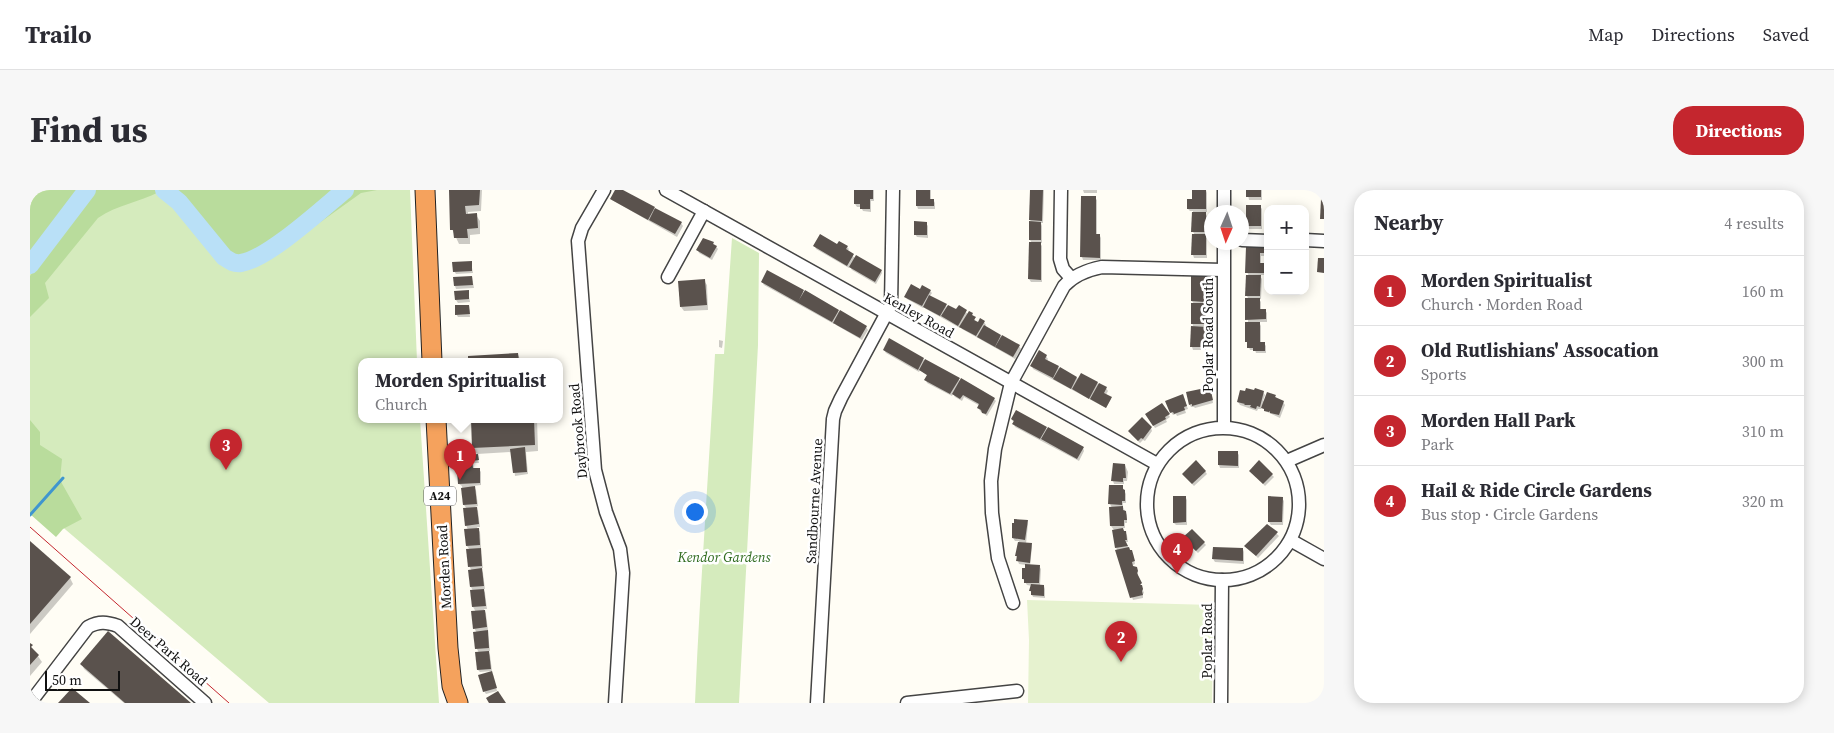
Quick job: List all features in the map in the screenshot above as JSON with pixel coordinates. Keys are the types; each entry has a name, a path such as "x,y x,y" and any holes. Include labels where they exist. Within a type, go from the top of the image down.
{"highway":[{"path":"425,190 432,358"},
{"name":"Morden Road","path":"436,423 448,648 453,697"}],"street":[{"name":"Daybrook Road","path":"604,190 582,228 578,241 595,470 604,505 622,559 623,573 615,703"},
{"name":"Kenley Road","path":"666,190 1157,464"},
{"name":"Sandbourne Avenue","path":"817,703 835,411 887,314 892,300 893,190"},
{"path":"1061,190 1060,259 1063,269 1071,278"},
{"path":"1224,190 1224,205"},
{"path":"668,277 704,211"},
{"path":"1249,240 1264,240"},
{"path":"1309,240 1324,240"},
{"name":"Poplar Road South","path":"1224,250 1224,427"},
{"path":"1013,603 998,558 991,495 992,471 1011,383 1064,286 1071,278 1085,271 1102,267 1223,270"},
{"path":"1224,427 1253,434 1277,450 1287,461 1296,481 1299,511 1292,541 1277,559 1260,570 1240,578 1222,580 1195,575 1174,562 1157,542 1147,514 1148,489 1157,464 1176,441 1189,434 1224,427"},
{"path":"1287,461 1324,445"},
{"path":"1292,541 1324,559"},
{"name":"Poplar Road","path":"1221,703 1222,580"},
{"name":"Deer Park Road","path":"30,703 88,627 96,623 108,622 118,626 206,703"},
{"path":"906,703 1017,691"}],"green space":[{"path":"30,190 410,190 417,358 358,358 358,423 420,423 439,703 269,703 66,530 30,496"},
{"path":"30,190 78,190 30,257"},
{"path":"93,190 157,190 159,192 98,218 45,283 49,298 30,317 30,276"},
{"path":"170,190 377,190 361,193 290,244 272,245 249,258 240,259 226,256"},
{"name":"Kendor Gardens","path":"732,238 759,253 758,345 739,703 695,703 715,354 724,354"},
{"path":"30,420 40,432 40,445 62,459 60,480 82,519 63,529 56,537 30,514"},
{"path":"1027,600 1213,605 1212,703 1028,703 1029,640"}],"building":[{"path":"449,190 480,190 479,205 465,206 466,214 477,213 478,228 467,229 468,238 454,238 453,230 450,230"},
{"path":"615,190 623,190 655,207 648,220 610,199"},
{"path":"854,190 873,190 873,199 870,199 870,209 860,209 860,204 854,204"},
{"path":"916,190 930,190 930,199 934,199 934,206 916,206"},
{"path":"1030,190 1043,190 1042,221 1029,220"},
{"path":"1192,190 1206,190 1206,205 1204,205 1204,209 1187,209 1187,199 1192,199"},
{"path":"1246,190 1261,190 1261,197 1246,197"},
{"path":"1081,196 1096,196 1096,234 1100,234 1100,258 1080,257"},
{"path":"1321,199 1324,200 1324,219 1320,219"},
{"path":"1249,205 1261,205 1261,226 1249,226"},
{"path":"655,208 682,222 675,234 649,220"},
{"path":"1192,212 1204,212 1204,232 1191,232"},
{"path":"914,221 927,222 927,235 914,235"},
{"path":"1029,221 1041,222 1041,240 1029,240"},
{"path":"820,234 837,244 839,241 848,246 846,249 854,254 847,266 813,246"},
{"path":"1192,234 1204,234 1204,250 1206,250 1206,255 1191,255"},
{"path":"703,238 714,242 713,244 717,246 710,258 696,250"},
{"path":"1029,242 1041,242 1041,280 1028,279"},
{"path":"1249,247 1264,247 1264,253 1260,253 1260,263 1264,263 1264,273 1245,273 1246,250 1249,250"},
{"path":"856,255 882,270 875,282 849,267"},
{"path":"1318,258 1324,258 1324,273 1317,272"},
{"path":"472,261 472,271 453,272 452,262"},
{"path":"767,270 804,290 799,300 805,290 839,310 832,322 761,282"},
{"path":"1246,275 1261,275 1260,296 1245,296"},
{"path":"472,276 473,285 454,286 453,277"},
{"path":"1191,276 1205,276 1205,302 1191,301"},
{"path":"705,279 707,305 680,307 678,281"},
{"path":"911,284 920,289 922,285 931,290 922,306 904,297"},
{"path":"469,290 469,299 455,300 454,291"},
{"path":"929,295 947,304 940,316 923,307"},
{"path":"1245,298 1260,298 1260,309 1266,309 1266,319 1245,320"},
{"path":"1191,303 1206,303 1205,324 1191,324"},
{"path":"455,305 469,305 470,314 455,315"},
{"path":"948,305 956,309 959,305 967,310 958,326 941,316"},
{"path":"840,310 867,326 860,338 833,323"},
{"path":"969,311 976,317 974,320 978,322 980,318 985,321 976,336 959,327"},
{"path":"1245,322 1260,322 1260,342 1265,342 1265,351 1253,351 1253,348 1247,348 1247,342 1245,342"},
{"path":"984,325 1001,335 995,347 977,337"},
{"path":"1191,326 1206,327 1205,347 1190,347"},
{"path":"1002,335 1020,345 1013,357 995,347"},
{"path":"889,338 924,358 918,370 883,350"},
{"path":"1039,350 1047,355 1045,359 1059,366 1053,378 1030,366"},
{"path":"518,353 519,358 468,358 468,356"},
{"path":"925,359 960,378 950,394 924,380 927,375 919,370"},
{"path":"1060,367 1077,377 1071,389 1053,379"},
{"path":"1081,373 1098,382 1089,399 1072,389"},
{"path":"961,378 995,398 986,414 977,408 979,404 963,395 960,399 952,394"},
{"path":"1099,383 1107,387 1104,393 1112,397 1106,408 1090,399"},
{"path":"1210,387 1213,400 1192,406 1192,404 1189,405 1186,392"},
{"path":"1246,388 1264,391 1260,407 1257,406 1256,409 1250,407 1251,405 1237,402 1240,390 1245,391"},
{"path":"1267,392 1276,395 1275,397 1284,401 1279,415 1270,413 1270,411 1264,411 1261,408"},
{"path":"1183,394 1187,406 1184,407 1185,410 1174,414 1173,412 1170,413 1165,401"},
{"path":"1162,403 1170,414 1165,417 1166,419 1153,426 1145,414"},
{"path":"1016,410 1047,427 1040,439 1012,424 1014,421 1011,419"},
{"path":"1142,417 1152,427 1143,439 1141,438 1138,441 1128,431"},
{"path":"471,423 534,423 535,445 472,448"},
{"path":"1048,427 1084,447 1077,459 1041,439"},
{"path":"525,447 527,472 513,473 510,449"},
{"path":"1218,451 1238,451 1238,466 1218,465"},
{"path":"478,454 479,460 472,461 473,468 480,468 480,483 458,484 456,456"},
{"path":"1196,460 1206,471 1192,484 1182,474"},
{"path":"1259,460 1273,474 1263,484 1249,471"},
{"path":"1113,463 1125,464 1126,478 1123,478 1123,482 1111,481"},
{"path":"1109,485 1123,485 1125,501 1122,501 1122,505 1108,504"},
{"path":"475,486 477,504 463,505 461,488"},
{"path":"1173,496 1186,496 1186,522 1173,523"},
{"path":"1268,496 1283,497 1282,522 1268,522"},
{"path":"1123,506 1123,510 1126,511 1127,520 1124,520 1124,526 1110,526 1109,507"},
{"path":"477,507 479,524 465,526 463,508"},
{"path":"1014,519 1028,520 1025,540 1012,538 1012,523 1014,523"},
{"path":"1267,524 1278,532 1256,556 1244,546"},
{"path":"479,528 480,545 466,546 464,529"},
{"path":"1123,528 1126,531 1127,540 1125,540 1128,546 1115,548 1112,530"},
{"path":"1192,529 1205,542 1196,551 1182,538"},
{"path":"30,541 71,577 30,624"},
{"path":"1018,542 1032,543 1030,563 1016,561 1017,556 1015,556"},
{"path":"1129,547 1132,550 1135,561 1132,562 1133,566 1137,567 1137,573 1142,583 1140,585 1142,585 1143,589 1143,595 1130,598 1115,550"},
{"path":"1213,547 1243,548 1243,561 1212,559"},
{"path":"481,548 482,566 468,567 466,549"},
{"path":"1025,564 1040,565 1039,583 1024,583 1022,568 1025,568"},
{"path":"482,568 484,586 470,587 468,570"},
{"path":"1031,584 1044,585 1044,596 1031,595 1031,591 1029,591"},
{"path":"484,589 486,606 472,607 470,590"},
{"path":"485,610 487,627 473,629 471,611"},
{"path":"488,630 489,648 475,649 473,632"},
{"path":"108,631 191,703 125,703 80,664"},
{"path":"30,643 33,645 31,647 39,655 30,665"},
{"path":"489,651 491,669 477,670 475,652"},
{"path":"492,671 497,688 483,692 478,675"},
{"path":"72,688 90,703 58,703"},
{"path":"498,691 506,703 489,703 486,698"}],"waterway":[{"path":"30,265 87,190"},
{"path":"164,190 179,202 224,257 232,262 239,263 252,259 280,243 345,190"},
{"path":"30,515 63,478"}],"tram line":[{"path":"30,527 229,703"}],"place":[{"name":"Morden Hall Park","path":"226,470"},
{"name":"Morden Spiritualist","path":"460,480"},
{"name":"Hail & Ride Circle Gardens","path":"1177,574"},
{"name":"Old Rutlishians' Assocation","path":"1121,662"}]}
